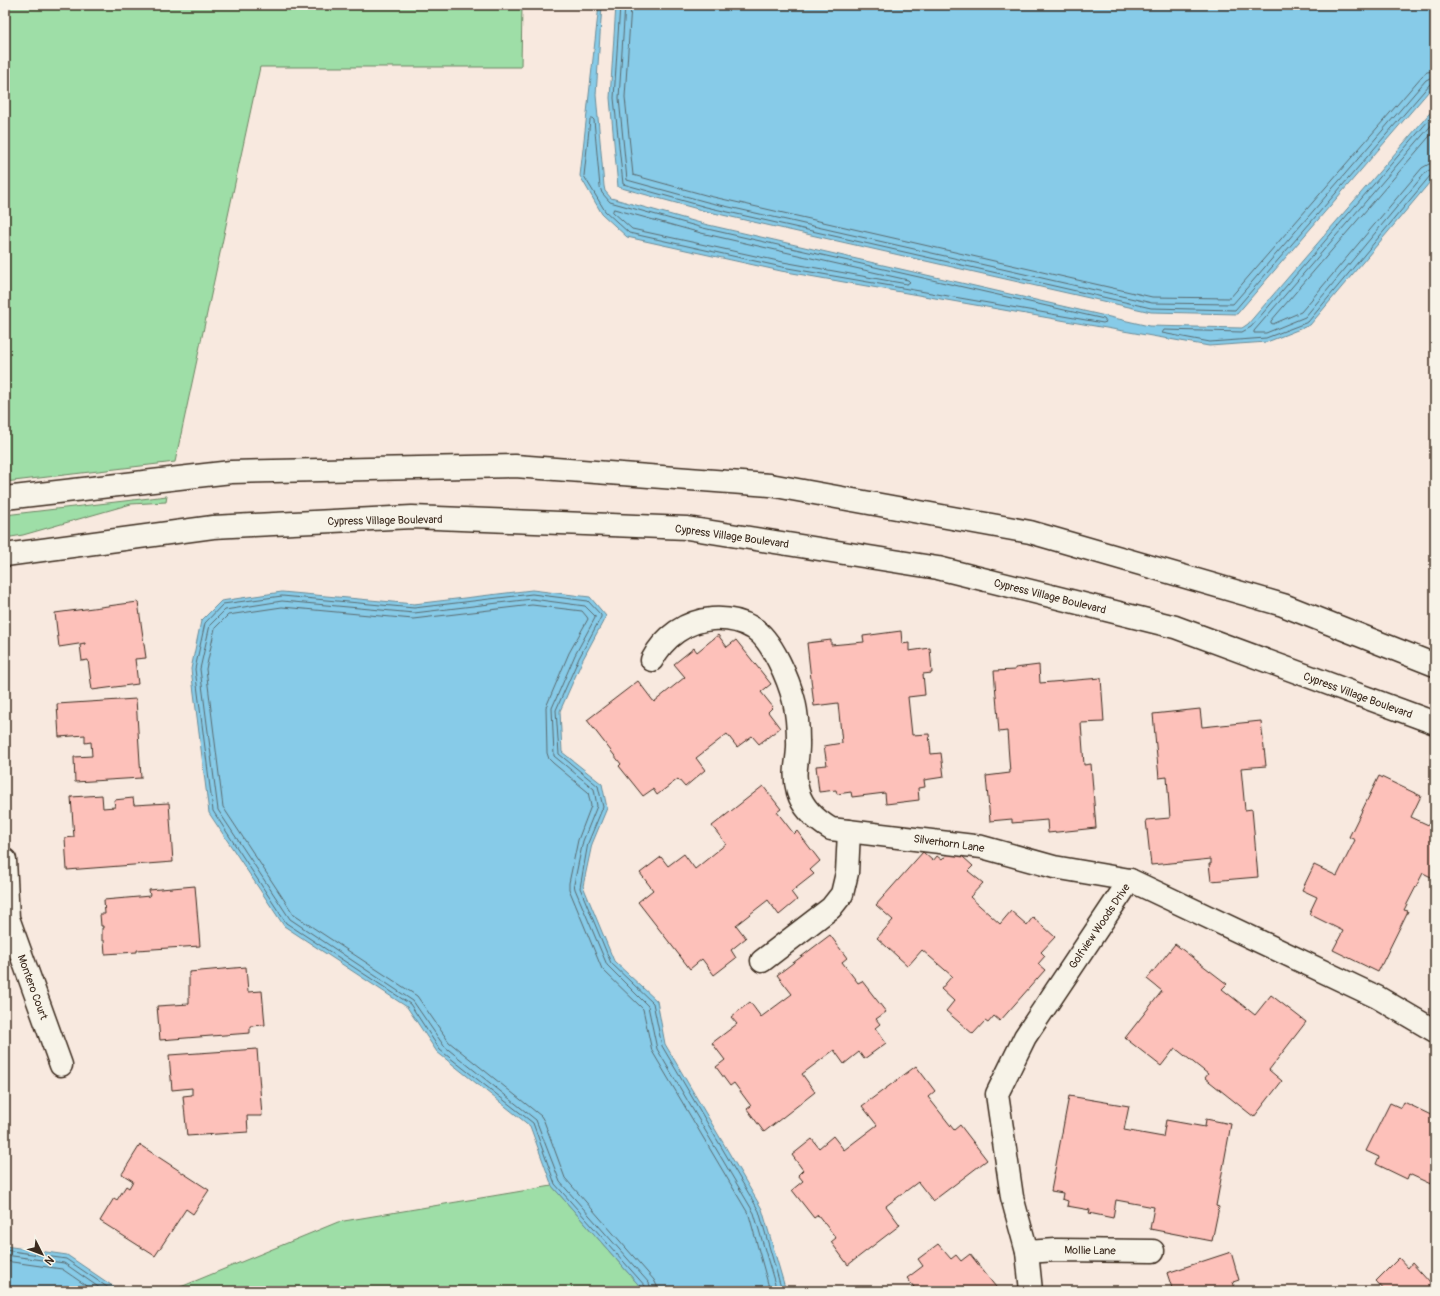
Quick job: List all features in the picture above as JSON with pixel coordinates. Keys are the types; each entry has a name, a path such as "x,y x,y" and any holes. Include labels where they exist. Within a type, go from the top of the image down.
{"street":[{"path":"5,498 231,472 515,466 770,485 1030,532 1282,605 1435,665"},
{"name":"Cypress Village Boulevard","path":"5,555 213,527 412,517 687,528 938,568 1175,627 1435,723"},
{"name":"Silverhorn Lane","path":"652,660 658,648 677,631 704,620 724,618 740,621 755,628 766,639 781,666 794,701 798,742 794,774 798,793 805,807 816,820 831,829 982,847 1054,867 1130,880"},
{"path":"762,961 831,908 842,894 847,872 849,831"},
{"name":"Montero Court","path":"5,860 8,918 61,1065"},
{"name":"Golfview Woods Drive","path":"1031,1291 1027,1252 1012,1197 997,1094 1025,1037 1130,880 1377,997 1435,1031"},
{"name":"Mollie Lane","path":"1027,1252 1056,1250 1153,1251"}],"green space":[{"path":"5,5 522,5 521,67 260,67 175,462 5,482"},
{"path":"167,496 166,502 131,504 23,535 5,538 5,515"},
{"path":"552,1186 644,1291 171,1291 338,1222"}],"water":[{"path":"599,5 602,5 596,95 604,186 605,191 611,198 704,224 1149,326 1242,328 1248,324 1435,107 1435,176 1310,325 1267,342 1209,346 781,271 627,237 602,214 580,176"},
{"path":"616,5 1435,5 1435,84 1237,314 1151,312 705,211 618,187 610,98"},
{"path":"532,590 590,597 606,616 583,659 560,711 562,752 602,784 607,808 592,844 583,886 614,961 657,1001 665,1044 762,1209 786,1291 644,1291 552,1186 530,1126 437,1052 407,1007 284,926 209,813 191,669 201,621 221,601 282,592 414,604"},
{"path":"5,1246 67,1255 120,1291 5,1291"}],"building":[{"path":"138,602 146,658 135,659 138,684 92,690 88,660 82,661 80,645 85,643 59,647 55,613"},
{"path":"901,631 902,644 909,643 909,651 930,648 932,673 923,674 925,695 908,697 912,735 929,734 931,754 941,753 944,777 924,780 925,787 918,788 919,800 886,804 885,793 852,797 851,792 837,794 836,790 819,792 816,766 827,765 824,746 842,743 838,703 814,706 807,643 831,640 831,645 864,642 863,636"},
{"path":"718,635 727,647 736,640 771,684 761,692 773,707 768,712 780,728 759,744 752,736 737,747 727,734 696,758 705,770 685,787 678,779 657,795 653,789 643,796 619,766 621,764 587,720 638,681 654,702 685,677 674,664 694,648 697,652"},
{"path":"1039,665 1040,683 1101,678 1104,722 1081,723 1084,765 1091,764 1096,828 1048,833 1047,820 1012,823 1012,819 990,821 986,776 1010,773 1007,731 999,732 994,671 1015,670 1015,668"},
{"path":"136,699 141,778 75,782 74,757 92,756 91,742 85,743 85,735 59,737 57,704"},
{"path":"1200,709 1202,727 1261,721 1266,766 1241,768 1245,810 1252,809 1258,877 1211,881 1209,864 1211,864 1211,859 1151,865 1146,820 1170,818 1167,777 1159,778 1153,714"},
{"path":"1379,776 1421,796 1411,817 1435,828 1435,879 1423,873 1404,910 1408,911 1378,972 1333,950 1343,931 1309,914 1317,897 1302,890 1314,865 1337,876 1355,840 1349,837"},
{"path":"763,786 781,809 777,812 794,834 797,831 820,861 810,870 814,874 791,892 797,900 779,915 768,900 736,925 746,938 731,950 736,958 714,975 702,959 690,969 638,902 653,890 640,873 661,857 668,866 684,854 695,869 726,844 712,826"},
{"path":"102,795 103,808 115,807 114,800 133,798 134,805 169,803 173,862 67,870 65,838 74,837 71,797"},
{"path":"953,848 973,866 968,871 983,883 970,897 1000,924 1011,911 1027,925 1033,917 1055,937 1041,952 1045,956 1038,964 1045,970 1000,1021 994,1016 988,1023 985,1021 973,1034 946,1011 954,1001 941,989 952,976 922,950 908,966 877,938 893,920 876,905 923,852 933,861 937,856 942,860"},
{"path":"195,886 200,946 137,950 137,952 105,954 104,940 102,940 103,926 101,926 100,914 105,914 104,900 150,896 149,890"},
{"path":"830,935 847,958 842,962 858,983 862,981 886,1012 876,1019 880,1024 875,1028 886,1043 864,1059 859,1052 844,1064 834,1050 802,1074 815,1092 764,1132 747,1109 751,1106 734,1083 730,1086 716,1067 725,1060 712,1043 737,1024 731,1017 750,1002 761,1017 792,994 777,975"},
{"path":"1175,944 1227,984 1222,989 1255,1015 1271,995 1306,1022 1269,1070 1282,1081 1254,1117 1205,1078 1208,1074 1175,1048 1161,1066 1125,1038 1162,991 1147,979"},
{"path":"246,967 248,992 262,991 265,1025 250,1026 250,1033 160,1040 157,1006 189,1004 189,972"},
{"path":"257,1049 262,1116 247,1116 248,1132 187,1136 183,1096 192,1095 192,1088 172,1090 169,1055"},
{"path":"916,1066 935,1091 928,1097 954,1130 960,1125 987,1160 933,1201 918,1182 886,1206 900,1225 848,1265 831,1242 836,1238 818,1215 814,1218 792,1190 803,1181 798,1175 803,1170 792,1155 812,1139 819,1148 833,1136 844,1150 877,1125 862,1106"},
{"path":"1069,1096 1129,1106 1124,1130 1163,1137 1166,1120 1205,1127 1206,1119 1231,1124 1216,1206 1219,1207 1212,1241 1150,1229 1154,1207 1116,1200 1113,1218 1089,1213 1090,1210 1067,1206 1068,1201 1062,1199 1063,1193 1051,1191"},
{"path":"1404,1102 1435,1117 1433,1123 1435,1124 1435,1186 1409,1174 1407,1179 1376,1164 1379,1157 1366,1151 1390,1103 1401,1108"},
{"path":"140,1145 209,1190 193,1214 186,1209 155,1256 100,1221 114,1198 117,1200 126,1186 129,1188 133,1181 122,1174"},
{"path":"938,1244 951,1259 956,1255 961,1261 970,1254 999,1291 917,1291 907,1278 923,1266 918,1259"},
{"path":"1231,1252 1239,1280 1233,1282 1236,1291 1173,1291 1167,1273"},
{"path":"1399,1258 1408,1268 1412,1263 1431,1284 1435,1280 1435,1291 1385,1291 1376,1281"},
{"path":"1130,1288 1131,1291 1120,1291"}]}
